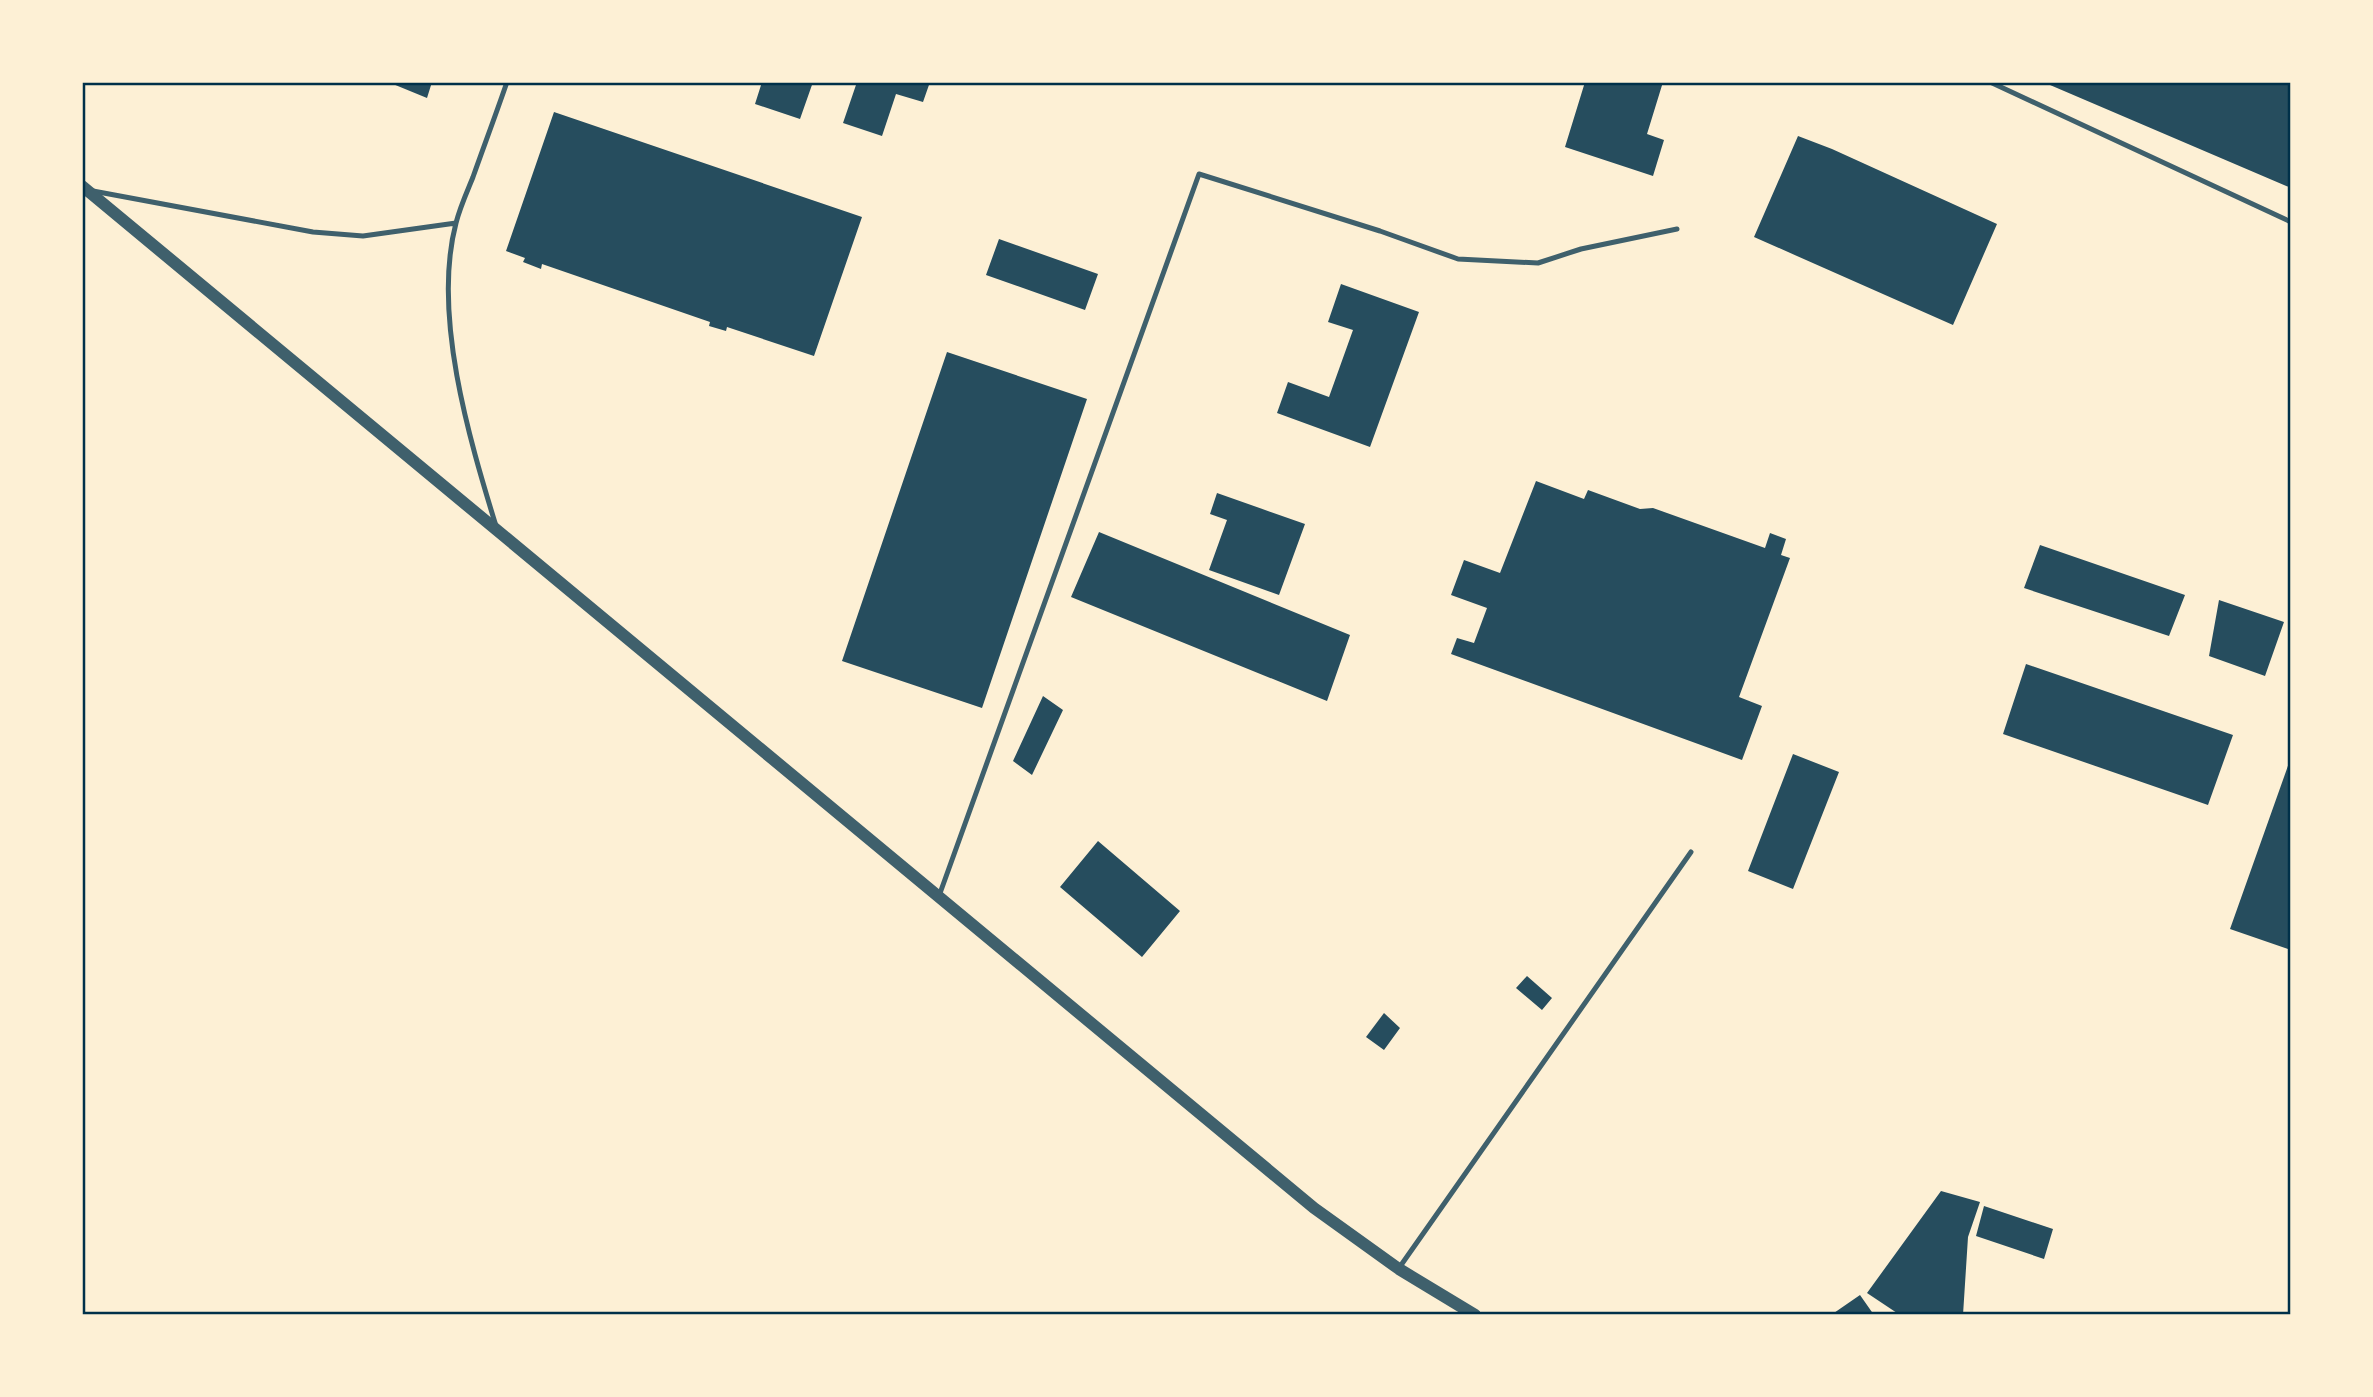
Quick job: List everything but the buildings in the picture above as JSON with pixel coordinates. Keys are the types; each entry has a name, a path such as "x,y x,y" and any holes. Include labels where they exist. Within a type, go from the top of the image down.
{"street":[{"path":"85,188 1314,1208 1399,1269 1475,1315"}],"lane":[{"path":"498,532 480,475 459,386 451,334 449,274 456,223 507,82"},
{"path":"1990,82 2291,222"},
{"path":"939,895 1199,174 1380,231 1458,259 1538,263 1581,249 1678,229"},
{"path":"85,188 313,232 363,236 456,223"},
{"path":"1399,1269 1691,852"}]}
